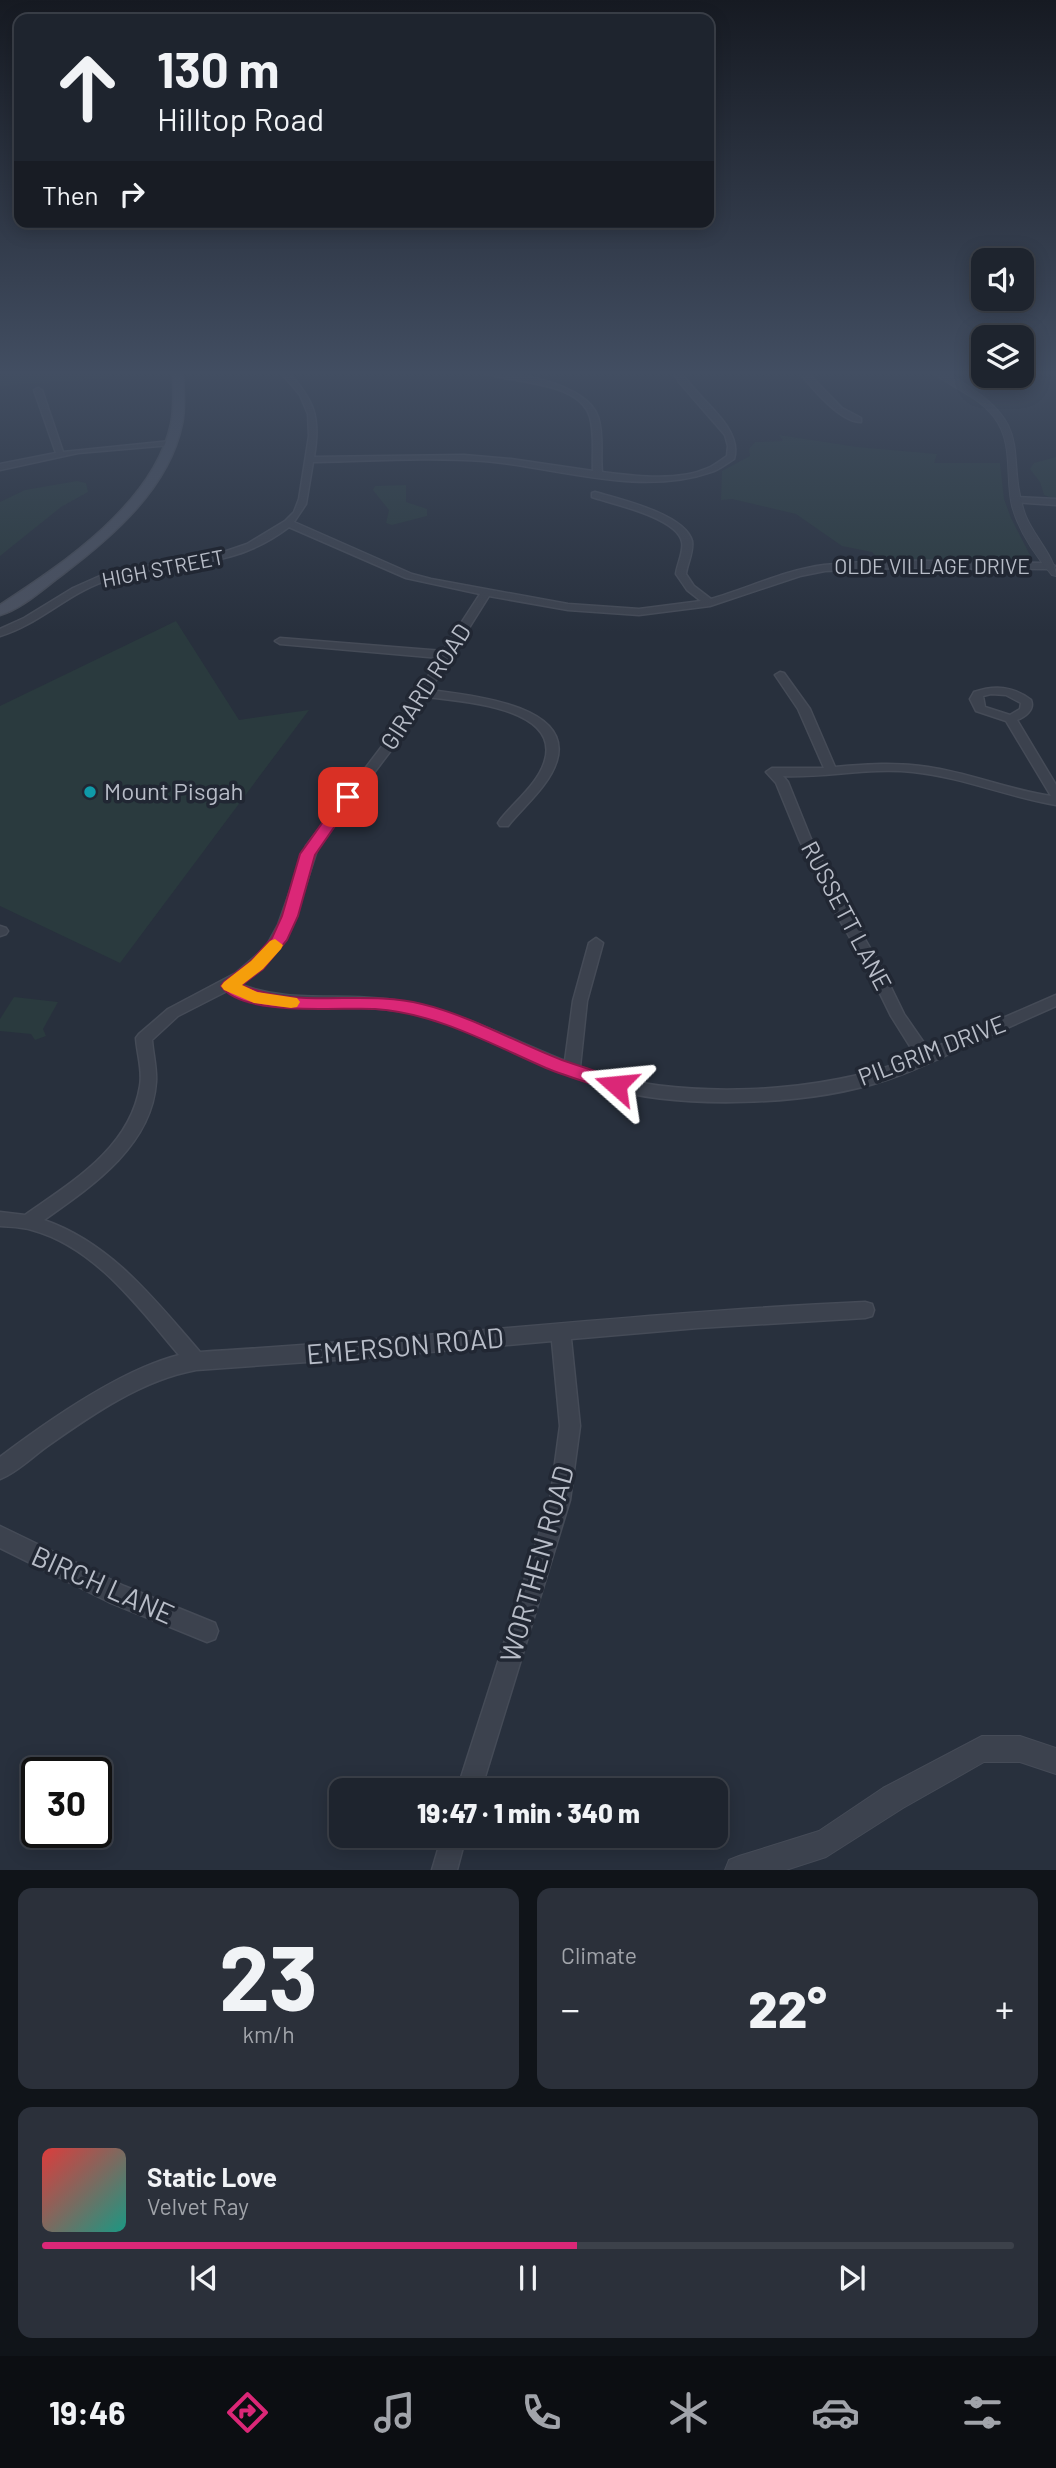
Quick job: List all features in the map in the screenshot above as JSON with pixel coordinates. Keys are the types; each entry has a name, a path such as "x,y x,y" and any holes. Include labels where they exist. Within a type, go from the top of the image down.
{"main road":[{"path":"0,611 54,573 115,522 142,494 163,457"}],"street":[{"path":"0,467 45,457"},
{"path":"597,457 598,476"},
{"path":"288,523 300,509 309,460 479,459 598,476 690,475 718,467 731,457"},
{"path":"1012,457 1016,500 1028,535 1053,570"},
{"path":"595,495 658,516 681,529 687,541 681,574 690,588 710,603"},
{"path":"1016,500 1056,502"},
{"name":"OLDE VILLAGE DRIVE","path":"288,523 409,576 486,593 605,612 666,610 710,603 798,573 825,568 1053,570"},
{"name":"HIGH STREET","path":"0,633 36,618 82,586 107,577 211,561 237,554 288,523"},
{"name":"GIRARD ROAD","path":"29,1221 117,1153 132,1131 145,1104 148,1083 144,1038 154,1026 172,1013 229,986 257,965 279,940 290,916 305,859 312,846 388,747 486,593"},
{"path":"280,641 447,655"},
{"path":"780,675 804,709 831,771 915,768 1009,793 1056,801"},
{"path":"423,693 505,706 537,721 549,733 554,751 547,769 504,823"},
{"path":"1010,719 1056,795"},
{"name":"RUSSETT LANE","path":"831,771 772,772 782,782 805,839 835,900 869,956 898,1016 926,1058"},
{"path":"572,1070 580,1001 596,943"},
{"name":"PILGRIM DRIVE","path":"229,986 254,997 279,1002 395,1004 430,1013 616,1085 655,1092 716,1094 788,1093 857,1083 926,1058 1056,1000"},
{"path":"0,1219 37,1221 77,1242 112,1269 196,1361"},
{"name":"EMERSON ROAD","path":"0,1469 38,1439 145,1377 183,1362 865,1310"},
{"name":"WORTHEN ROAD","path":"473,1778 560,1500 570,1426 561,1333"},
{"name":"BIRCH LANE","path":"0,1537 117,1594 207,1631"},
{"path":"739,1870 826,1843 893,1798 982,1749 1020,1749 1056,1761"},
{"path":"444,1870 450,1848"}],"shaded area":[{"path":"748,457 936,457 934,463 1000,463 1004,499 1032,559 880,561 872,552 842,546 796,514 732,499 721,500 722,471"},
{"path":"1056,457 1056,499 1044,495 1040,482 1030,469 1034,463"},
{"path":"77,481 86,483 88,492 61,507 0,556 0,502 25,490"},
{"path":"406,485 406,502 427,509 427,516 392,525 386,523 389,510 373,490 375,486"},
{"name":"Mount Pisgah","path":"176,621 239,720 309,710 120,963 0,906 0,706"},
{"path":"14,997 58,1002 43,1029 46,1036 35,1040 31,1034 0,1031 0,1019"}],"slow traffic":[{"path":"275,945 257,965 229,986 254,997 291,1002"}],"place":[{"name":"Mount Pisgah","path":"90,792"}],"route":[{"path":"348,797 307,854 290,916 279,940 257,965 229,986 254,997 279,1002 358,1002 395,1004 420,1009 463,1024 555,1064 616,1085"}]}
